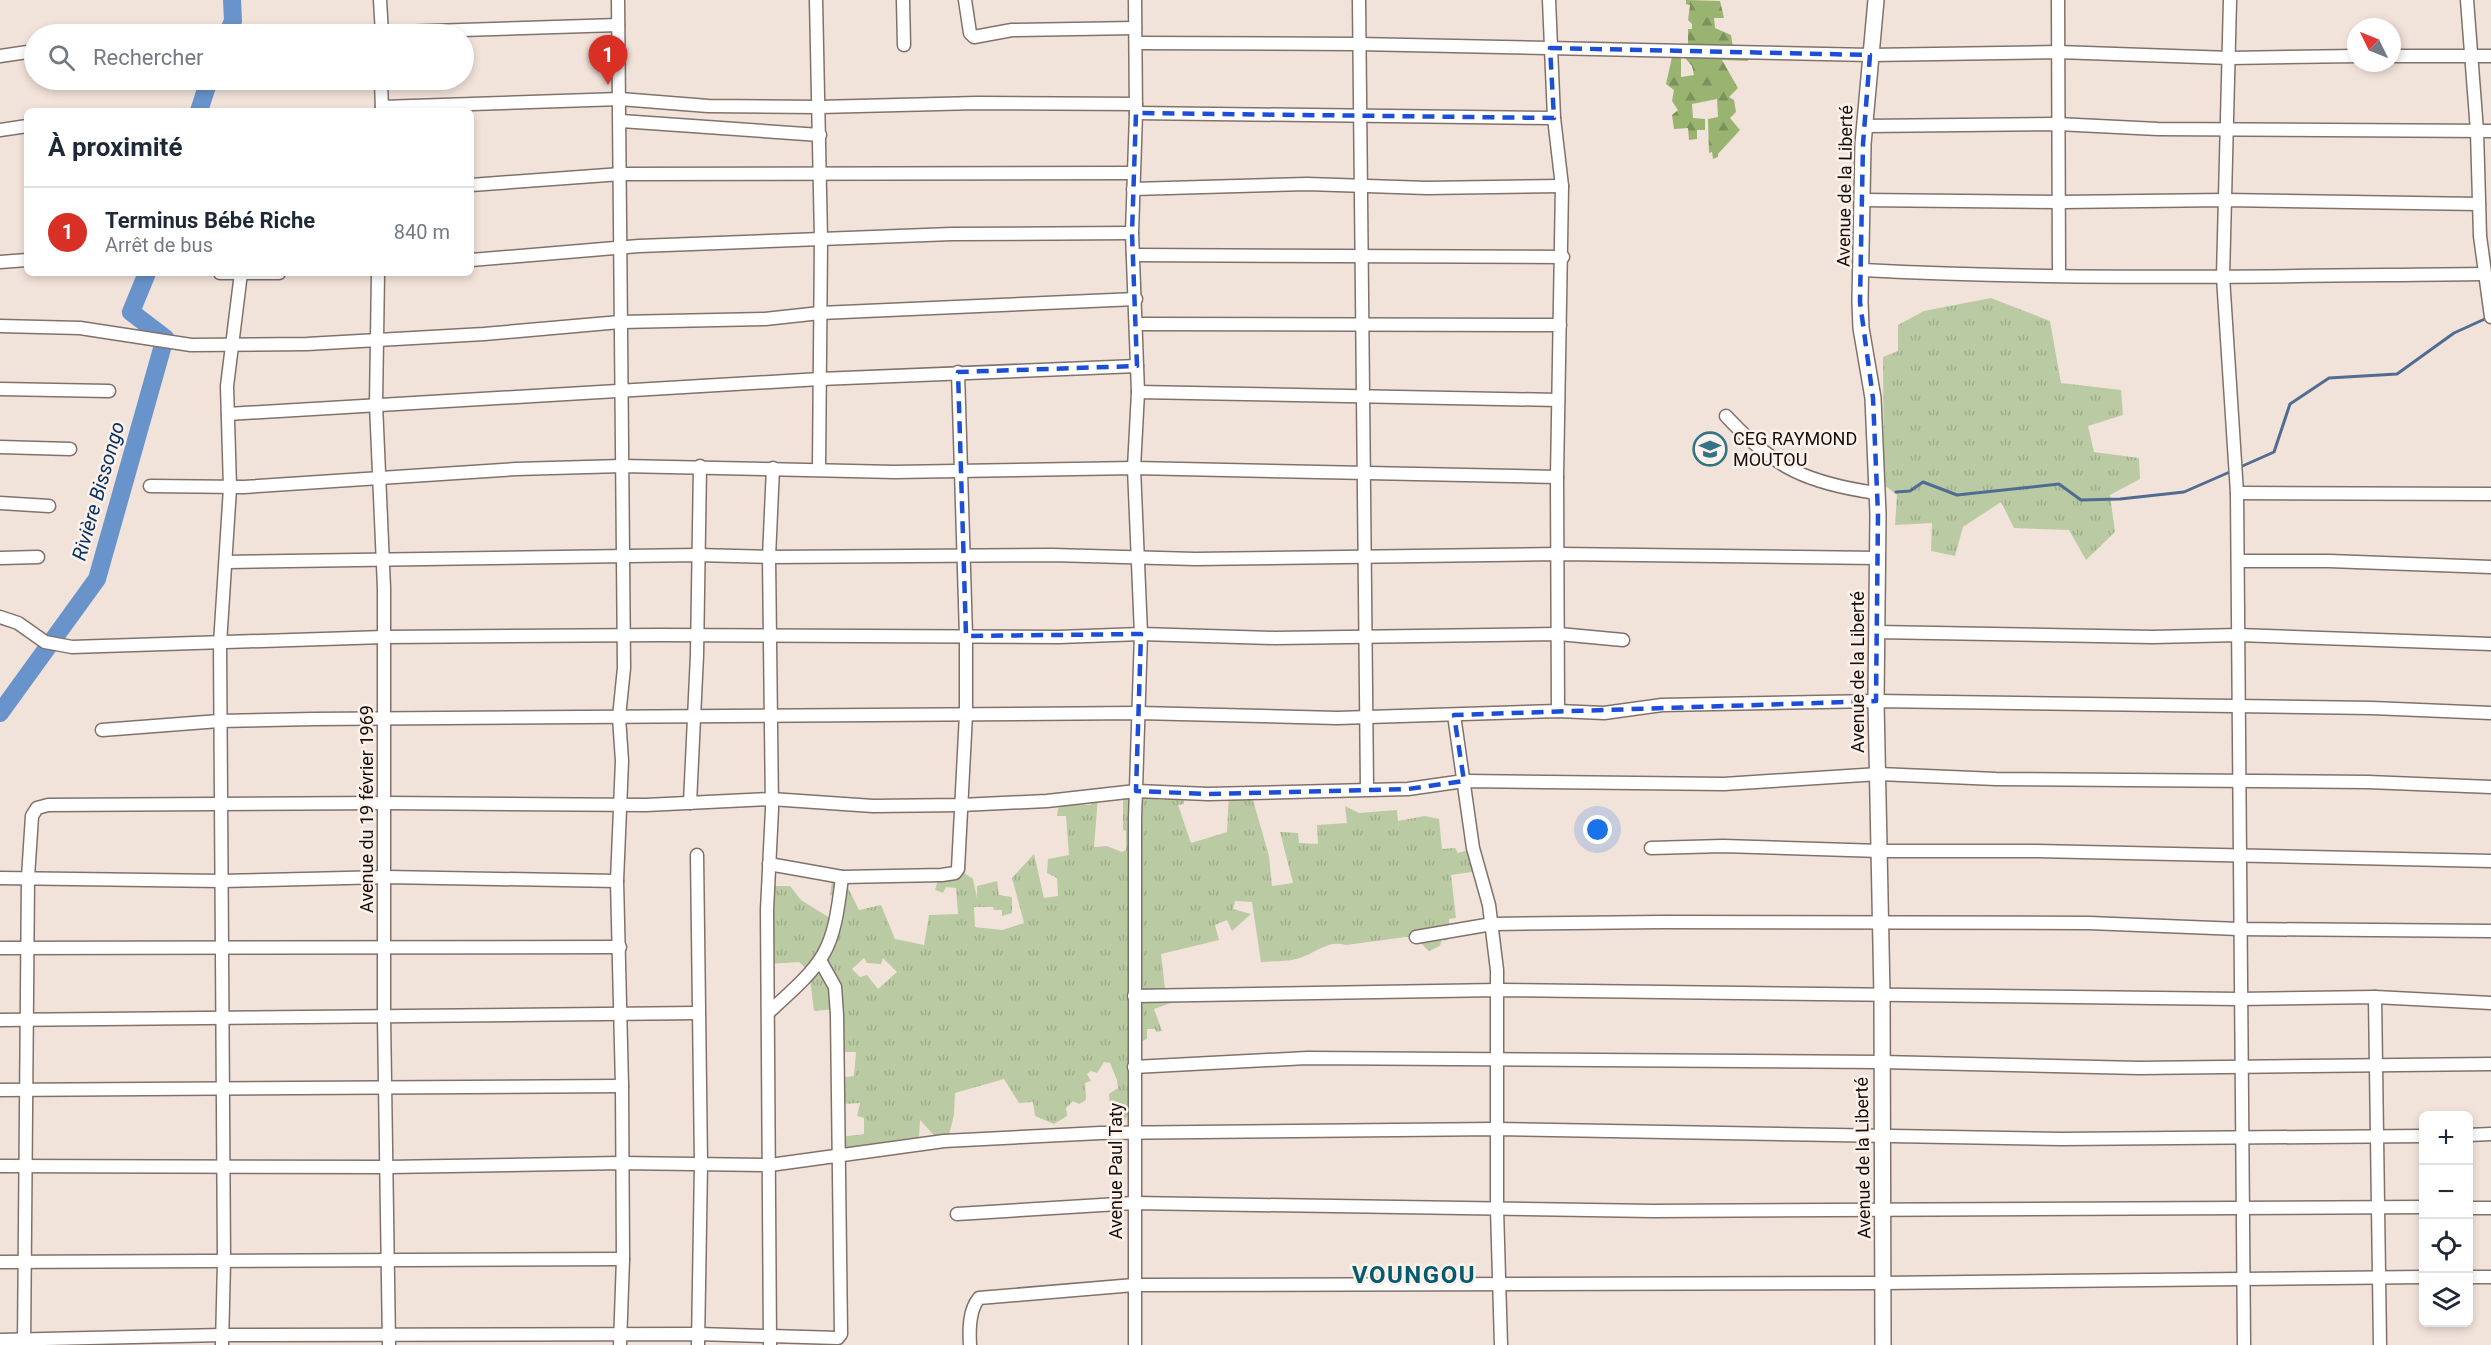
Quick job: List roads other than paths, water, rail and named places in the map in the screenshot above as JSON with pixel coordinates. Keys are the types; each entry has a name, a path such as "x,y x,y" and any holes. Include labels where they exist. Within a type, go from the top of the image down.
{"street":[{"path":"380,0 381,24"},
{"path":"618,0 621,121 620,322 624,668 619,717 622,761 618,804 617,881 622,1086 623,1260 620,1340"},
{"path":"816,0 821,239 819,468"},
{"path":"903,0 904,45"},
{"path":"965,0 970,33 975,37 1012,30 1135,28"},
{"name":"Avenue Paul Taty","path":"1135,0 1136,109 1132,233 1138,392 1134,468 1141,634 1136,791 1134,996 1136,1345"},
{"path":"1359,0 1367,789"},
{"path":"1549,0 1554,118 1562,186 1563,257 1557,477 1558,711"},
{"name":"Avenue de la Liberté","path":"1876,0 1864,126 1861,328 1873,398 1878,558 1876,701 1882,995 1883,1345"},
{"path":"2058,0 2057,124 2061,202 2059,275"},
{"path":"2230,0 2223,277 2238,561 2239,999 2245,1279 2244,1345"},
{"path":"2467,0 2477,131 2484,274 2491,317"},
{"path":"474,30 618,25"},
{"path":"1136,44 1358,44 1870,55 2058,52 2230,58 2347,56"},
{"path":"0,56 24,52"},
{"path":"2401,56 2491,56"},
{"path":"381,90 382,108"},
{"path":"406,108 620,99 708,105 819,107 976,103 1360,116 1554,118"},
{"path":"621,121 820,135"},
{"path":"1864,126 2057,124 2226,129 2491,131"},
{"path":"0,130 24,126"},
{"path":"474,185 621,174 1133,173"},
{"path":"1133,189 1254,185 1562,186"},
{"path":"1862,200 2061,202 2225,200 2479,204"},
{"path":"474,260 620,249 821,239 952,234 1132,233"},
{"path":"1133,255 1563,257"},
{"path":"0,262 24,260"},
{"path":"1863,270 1964,275 2223,277 2484,274"},
{"path":"222,1340 224,1088 220,644 230,488 227,386 241,276"},
{"name":"Avenue du 19 février 1969","path":"378,276 376,404 383,558 386,877 384,1017 389,1340"},
{"path":"0,326 80,328 191,345 233,345 484,334 620,322 765,319 820,313 1136,299"},
{"path":"1136,324 1560,325"},
{"path":"228,414 820,379 1137,366"},
{"path":"769,864 842,877 955,873 960,864 966,714 966,636 957,372"},
{"path":"0,389 110,391"},
{"path":"1138,392 1558,400"},
{"path":"1726,417 1754,446 1791,470 1826,484 1876,493"},
{"path":"0,447 70,449"},
{"path":"150,486 230,488 622,466 962,471 1134,468 1557,477"},
{"path":"690,803 697,635 700,466"},
{"path":"770,1340 767,910 771,799 769,557 773,468"},
{"path":"2236,493 2491,494"},
{"path":"0,503 49,506"},
{"path":"227,562 697,555 769,557 963,555 1195,559 1558,554 1878,558"},
{"path":"0,558 38,557"},
{"path":"2238,561 2329,561 2491,567"},
{"path":"0,617 18,623 45,642 72,646 384,638 697,635 1141,634 1364,637 1559,634 1623,640"},
{"path":"1876,632 2153,637 2238,635 2491,644"},
{"path":"102,730 219,722 385,718 1139,713 1365,718 1558,711 1604,713 1662,705 1876,701 2372,708 2491,713"},
{"path":"1454,715 1473,848 1492,924 1498,990 1497,1209 1501,1345"},
{"path":"24,1343 28,877 32,816 37,808 48,805 618,804 771,799 873,806 961,805 1047,801 1136,791 1208,794 1408,789 1464,781 1724,783 1879,774 1996,779 2368,782 2491,787"},
{"path":"1651,848 1723,846 1880,851 2036,851 2491,861"},
{"path":"697,855 701,1164 698,1339"},
{"path":"0,878 221,881 386,877 617,881"},
{"path":"769,1012 821,962 832,942 837,922 842,877"},
{"path":"1416,937 1492,924 1881,922 2491,931"},
{"path":"0,948 620,947"},
{"path":"0,1340 24,1343 92,1337 222,1340 770,1340 840,1336 840,1157 835,987 821,962"},
{"path":"1134,996 1498,990 2239,999 2375,997 2491,1003"},
{"path":"2375,997 2377,1278 2380,1345"},
{"path":"0,1020 222,1020 698,1013"},
{"path":"1134,1067 1306,1058 1881,1062 2139,1068 2491,1064"},
{"path":"0,1090 622,1086"},
{"path":"0,1166 388,1167 621,1163 770,1165 944,1141 1079,1134 1497,1129 1882,1137 2419,1136"},
{"path":"2473,1135 2491,1134"},
{"path":"957,1214 1134,1203 1497,1209 1883,1211 2419,1207"},
{"path":"2473,1208 2491,1208"},
{"path":"0,1262 623,1260"},
{"path":"970,1345 969,1326 975,1302 979,1298 1134,1285 1882,1283 2419,1277"},
{"path":"2473,1277 2491,1277"}],"waterway":[{"name":"Rivière Bissongo","path":"232,0 232,24"},
{"name":"Rivière Bissongo","path":"200,108 206,90"},
{"name":"Rivière Bissongo","path":"0,713 97,579 165,338 131,312 146,276"},
{"path":"2238,468 2274,452 2290,404 2329,378 2397,374 2454,333 2487,318"},
{"path":"1896,492 1910,491 1923,482 1957,495 2059,484 2081,500 2120,499 2184,492 2232,471"}],"place":[{"name":"Terminus Bébé Riche","path":"608,85"},
{"name":"CEG RAYMOND MOUTOU","path":"1710,449"}],"district":[{"name":"VOUNGOU","path":"1414,1275"}]}
